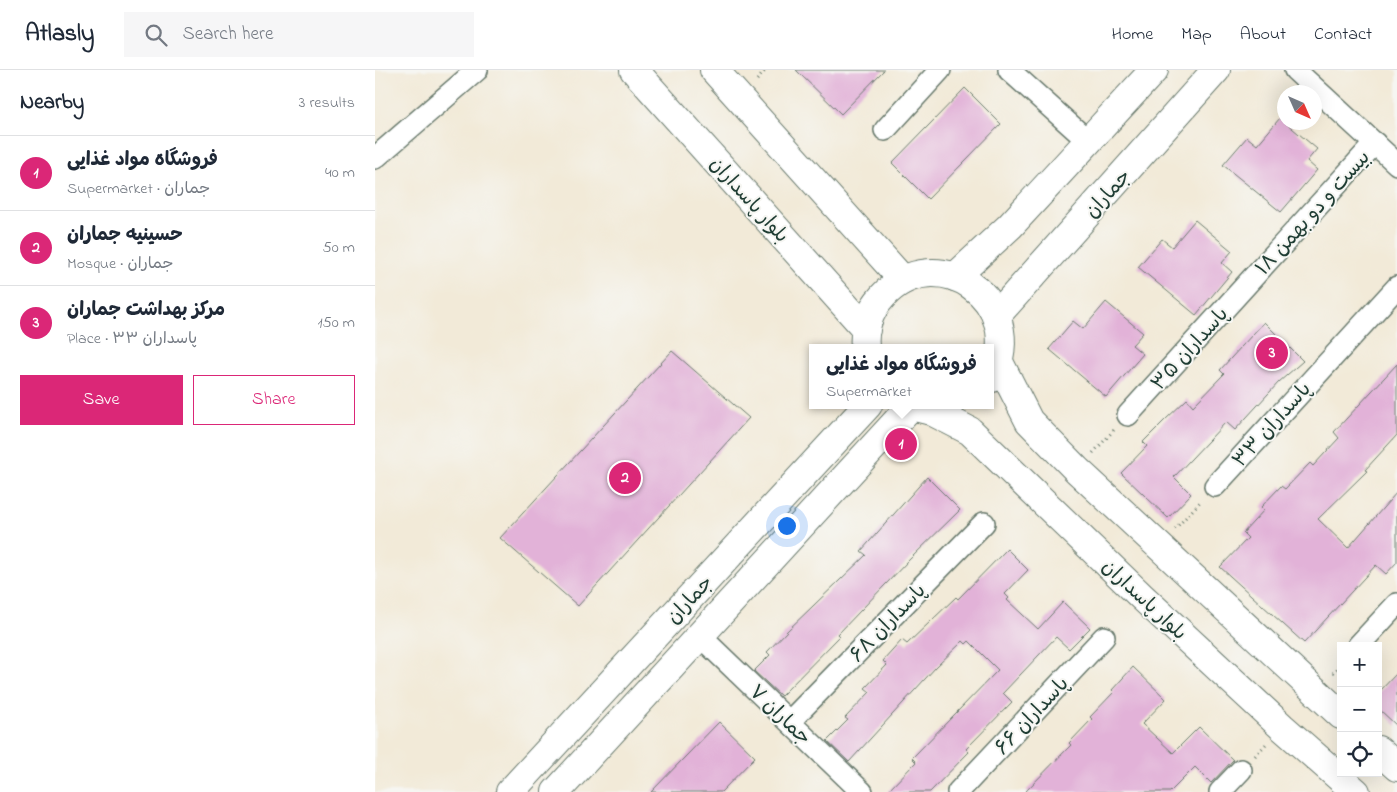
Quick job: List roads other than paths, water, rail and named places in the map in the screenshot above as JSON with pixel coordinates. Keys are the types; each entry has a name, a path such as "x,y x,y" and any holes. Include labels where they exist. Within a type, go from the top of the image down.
{"main road":[{"name":"بلوار پاسداران","path":"633,70 865,338"},
{"path":"713,70 903,280"},
{"path":"955,277 1009,226 1154,70"},
{"name":"جماران","path":"997,315 1217,70"},
{"path":"865,338 868,318 876,303 888,290 903,280 920,274 938,273 955,277 973,285 987,299 997,315 1002,346 994,372 1029,421 1077,470 1337,711"},
{"name":"جماران","path":"510,792 864,409"},
{"name":"جماران","path":"556,792 914,409"},
{"name":"بلوار پاسداران","path":"917,409 970,431 1134,590 1282,727 1356,792"},
{"path":"1382,754 1397,767"}],"street":[{"path":"375,158 477,70"},
{"path":"885,130 941,70"},
{"path":"1009,70 1087,140"},
{"path":"1295,70 1397,164"},
{"name":"بیست و دو بهمن ۱۸","path":"1249,280 1375,143"},
{"name":"پاسداران ۳۵","path":"1128,415 1249,280"},
{"name":"پاسداران ۳۳","path":"1215,486 1397,287"},
{"name":"پاسداران ۶۸","path":"789,722 983,523"},
{"path":"1362,642 1397,604"},
{"name":"جماران ۷","path":"700,636 862,792"},
{"name":"پاسداران ۶۶","path":"958,792 1104,637"},
{"path":"1220,792 1241,770"}],"place":[{"name":"مرکز بهداشت جماران","path":"1272,353"},
{"name":"فروشگاه مواد غذایی","path":"901,444"},
{"name":"حسینیه جماران","path":"625,478"}]}
